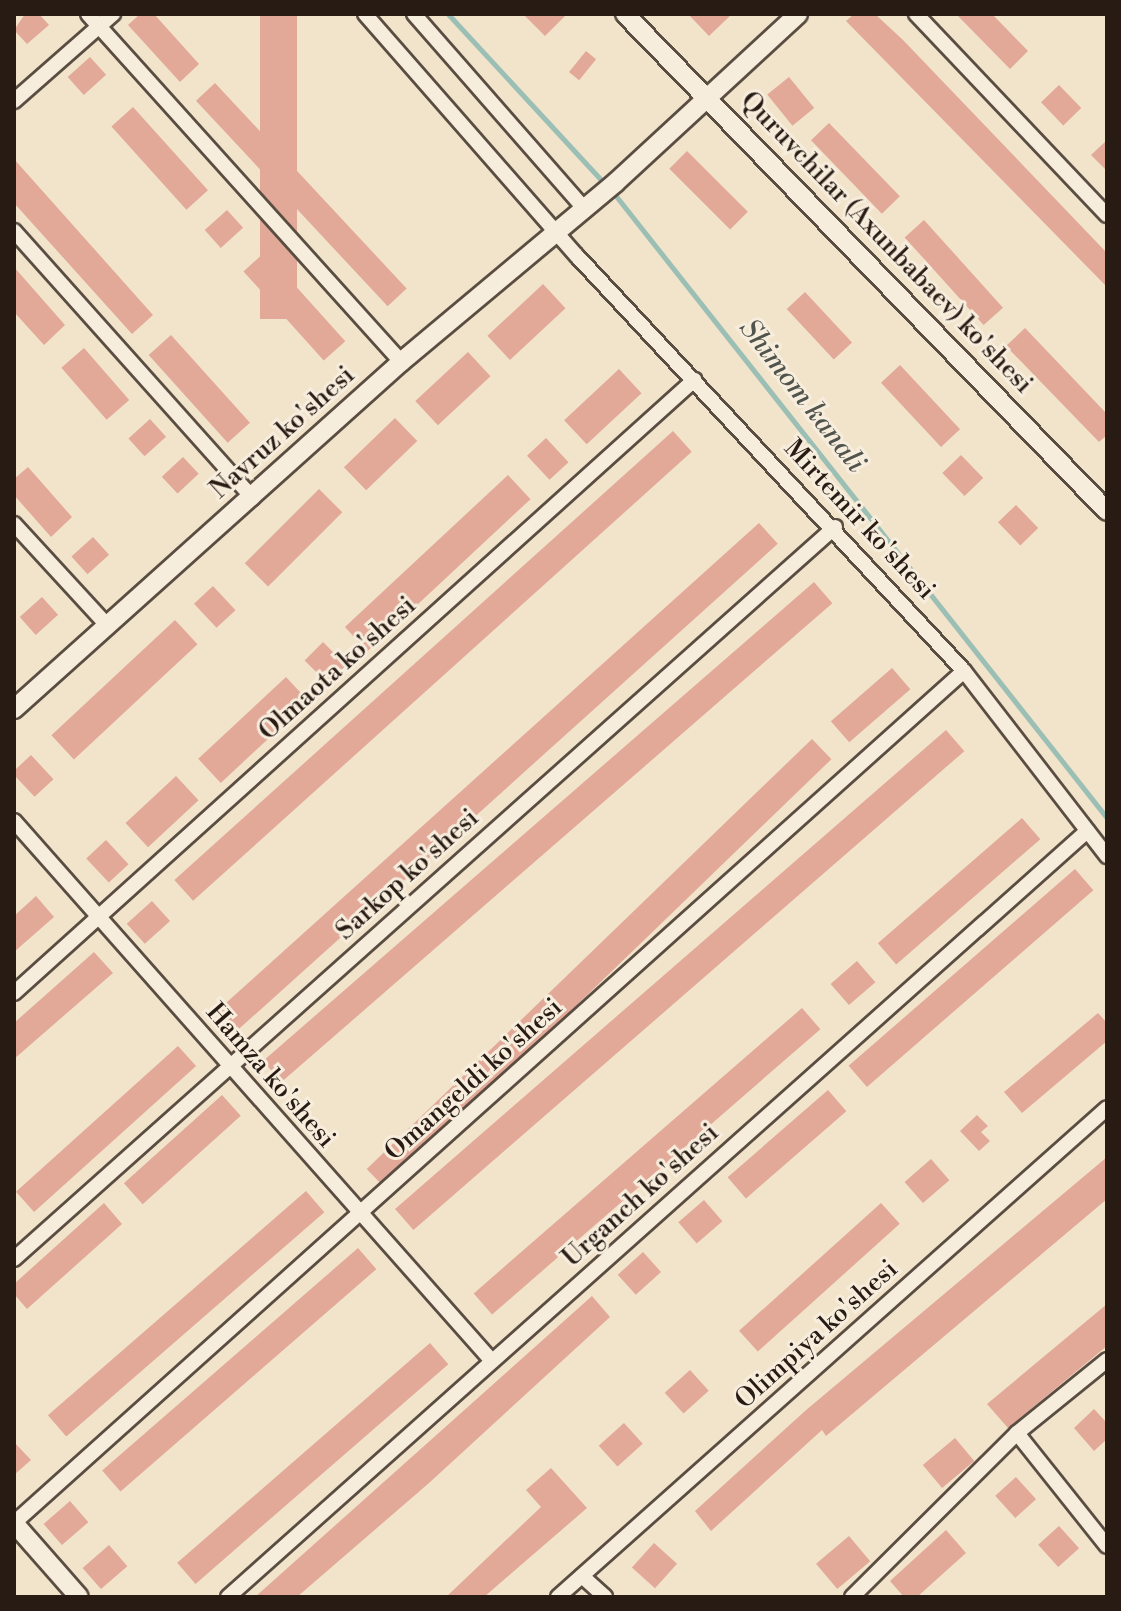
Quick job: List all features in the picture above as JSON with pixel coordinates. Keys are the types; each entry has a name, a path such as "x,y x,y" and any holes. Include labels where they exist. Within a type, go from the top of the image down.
{"street":[{"path":"88,14 401,362"},
{"path":"14,101 113,14"},
{"name":"Mirtemir ko'shesi","path":"365,14 557,233 835,527 964,671 1107,856"},
{"path":"414,14 589,206"},
{"name":"Quruvchilar (Axunbabaev) ko'shesi","path":"625,14 711,98 1107,511"},
{"path":"711,98 798,14"},
{"path":"916,14 1107,215"},
{"name":"Navruz ko'shesi","path":"14,709 253,498 401,362 589,206 711,98"},
{"path":"14,231 253,498"},
{"name":"Olmaota ko'shesi","path":"14,993 694,380"},
{"path":"14,524 107,625"},
{"name":"Sarkop ko'shesi","path":"14,1259 835,527"},
{"name":"Omangeldi ko'shesi","path":"14,1523 964,671"},
{"name":"Hamza ko'shesi","path":"14,821 492,1361"},
{"name":"Urganch ko'shesi","path":"228,1597 1087,831"},
{"name":"Olimpiya ko'shesi","path":"558,1597 1107,1108"},
{"path":"852,1597 1017,1433 1107,1360"},
{"path":"1017,1433 1107,1546"},
{"path":"14,1523 79,1597"},
{"path":"582,1576 605,1597"}],"building":[{"path":"25,14 39,14 49,25 27,44 14,30"},
{"path":"140,14 154,14 199,64 180,82 128,25"},
{"path":"260,14 297,14 297,319 260,319"},
{"path":"523,14 567,14 545,36"},
{"path":"688,14 732,14 709,36"},
{"path":"854,14 875,14 903,40 1107,253 1107,287 846,21"},
{"path":"956,14 992,14 1028,51 1010,69"},
{"path":"586,51 596,59 579,80 569,72"},
{"path":"90,57 106,75 84,95 68,77"},
{"path":"789,77 814,108 792,126 767,95"},
{"path":"215,83 407,289 388,306 196,101"},
{"path":"1059,85 1081,108 1063,125 1041,102"},
{"path":"133,107 208,190 186,210 111,126"},
{"path":"829,123 900,196 882,214 811,140"},
{"path":"1107,140 1107,171 1091,155"},
{"path":"687,151 748,212 730,229 669,169"},
{"path":"14,159 153,315 132,334 14,203"},
{"path":"227,210 243,228 221,248 205,230"},
{"path":"924,220 1003,308 984,325 905,237"},
{"path":"265,252 345,341 324,361 243,271"},
{"path":"14,267 65,325 44,345 14,312"},
{"path":"543,284 566,308 510,360 487,336"},
{"path":"805,292 852,342 834,360 787,309"},
{"path":"1025,328 1107,414 1107,435 1099,442 1006,346"},
{"path":"171,335 250,423 228,443 149,355"},
{"path":"84,348 129,400 107,420 61,368"},
{"path":"468,352 491,376 438,425 415,401"},
{"path":"900,365 960,429 941,447 881,383"},
{"path":"619,369 642,393 587,444 564,420"},
{"path":"395,418 417,441 366,490 344,467"},
{"path":"150,419 166,437 145,456 128,438"},
{"path":"673,431 692,452 193,901 174,880"},
{"path":"546,438 569,462 549,480 527,456"},
{"path":"961,455 983,478 965,496 942,473"},
{"path":"183,457 199,474 177,494 162,477"},
{"path":"28,467 72,517 51,537 14,495 14,479"},
{"path":"508,475 531,499 367,651 345,627"},
{"path":"319,489 342,512 268,587 245,563"},
{"path":"1016,505 1038,528 1020,545 998,522"},
{"path":"759,523 778,544 234,1034 215,1013"},
{"path":"93,537 109,555 88,574 71,556"},
{"path":"814,582 832,603 281,1082 263,1061"},
{"path":"213,586 236,610 216,628 194,604"},
{"path":"42,597 58,615 36,635 20,617"},
{"path":"175,620 198,644 74,759 51,735"},
{"path":"323,642 346,665 328,684 305,660"},
{"path":"892,668 910,689 849,742 831,721"},
{"path":"286,677 309,701 221,783 198,759"},
{"path":"946,730 964,751 413,1230 395,1209"},
{"path":"812,739 831,759 386,1189 367,1169"},
{"path":"31,755 54,779 34,797 14,775 14,771"},
{"path":"176,776 199,800 148,847 126,823"},
{"path":"1022,818 1040,839 896,964 878,943"},
{"path":"106,840 129,864 109,883 86,858"},
{"path":"1075,869 1093,890 867,1087 849,1066"},
{"path":"36,896 54,917 14,952 14,916"},
{"path":"152,901 170,921 145,944 127,924"},
{"path":"94,952 113,973 14,1059 14,1023"},
{"path":"857,961 875,982 849,1005 831,984"},
{"path":"802,1008 820,1029 492,1315 474,1293"},
{"path":"1098,1013 1107,1023 1107,1041 1022,1113 1004,1092"},
{"path":"178,1046 196,1066 34,1212 16,1192"},
{"path":"828,1090 846,1111 746,1198 728,1177"},
{"path":"222,1095 241,1116 143,1204 124,1183"},
{"path":"977,1115 988,1126 981,1132 990,1141 979,1151 960,1131"},
{"path":"1107,1157 1107,1199 826,1436 822,1430 711,1531 695,1511 805,1411"},
{"path":"931,1159 949,1180 923,1203 905,1182"},
{"path":"306,1191 324,1212 66,1437 48,1415"},
{"path":"704,1200 722,1221 697,1243 678,1222"},
{"path":"104,1203 122,1224 27,1309 14,1294 14,1284"},
{"path":"881,1203 900,1224 758,1352 739,1331"},
{"path":"358,1248 376,1269 121,1492 102,1470"},
{"path":"643,1252 661,1272 636,1295 618,1275"},
{"path":"592,1296 610,1317 429,1483 297,1597 255,1597"},
{"path":"1107,1304 1107,1346 1008,1428 987,1404"},
{"path":"430,1343 448,1364 196,1584 177,1563"},
{"path":"690,1370 709,1391 683,1414 665,1393"},
{"path":"1094,1409 1107,1423 1107,1439 1094,1451 1074,1428"},
{"path":"624,1423 643,1444 617,1467 599,1446"},
{"path":"955,1438 974,1461 942,1488 923,1465"},
{"path":"14,1442 31,1460 14,1475"},
{"path":"551,1468 587,1508 484,1597 446,1597 541,1507 526,1490"},
{"path":"1016,1477 1036,1499 1015,1518 995,1496"},
{"path":"70,1501 88,1522 62,1545 44,1524"},
{"path":"1059,1526 1079,1548 1058,1567 1038,1545"},
{"path":"946,1530 966,1553 917,1597 904,1597 890,1581"},
{"path":"849,1536 870,1561 837,1589 816,1564"},
{"path":"654,1543 677,1564 655,1588 632,1568"},
{"path":"109,1545 127,1566 101,1589 83,1568"}],"waterway":[{"name":"Shimom kanali","path":"448,14 605,184"},
{"name":"Shimom kanali","path":"612,191 1107,818"}]}
